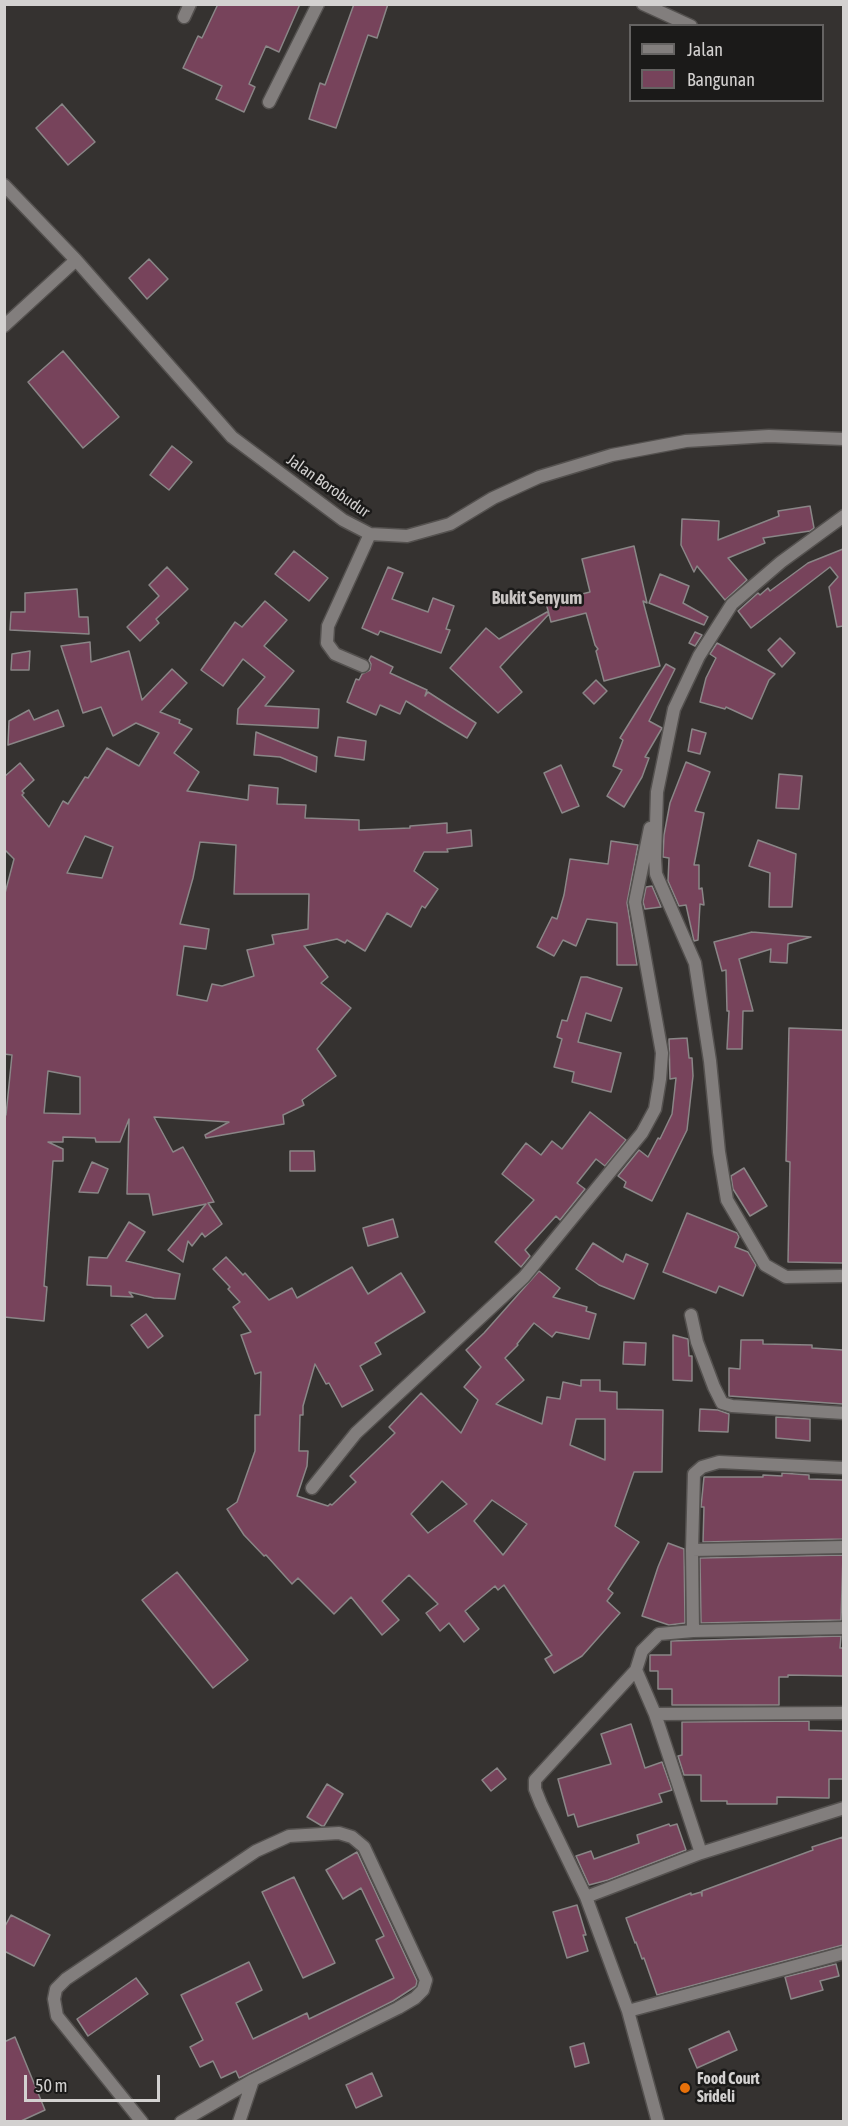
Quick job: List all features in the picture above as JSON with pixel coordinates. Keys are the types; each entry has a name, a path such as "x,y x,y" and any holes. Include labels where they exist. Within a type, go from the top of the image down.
{"street":[{"path":"184,17 190,4"},
{"path":"269,102 318,4"},
{"path":"644,4 687,24"},
{"name":"Jalan Borobudur","path":"4,185 76,260 232,437 343,520 370,534 407,536 450,524 493,498 539,477 612,454 686,441 745,437 843,439"},
{"path":"4,326 76,260"},
{"path":"312,1488 356,1434 524,1277 642,1133 654,1109 662,1053 635,902 674,709 699,656 732,604 781,562 843,516"},
{"path":"363,666 335,654 327,643 328,626 370,534"},
{"path":"657,792 656,874 695,963 727,1200 765,1265 786,1277 841,1276"},
{"path":"691,1315 696,1342 722,1403 732,1406 843,1413"},
{"path":"693,1631 694,1474 702,1467 719,1462 843,1468"},
{"path":"692,1550 843,1547"},
{"path":"658,2121 628,2011 586,1897 541,1804 535,1789 535,1780 636,1670 642,1651 659,1634 693,1631 843,1628"},
{"path":"636,1670 655,1714 701,1853"},
{"path":"655,1714 843,1713"},
{"path":"586,1897 701,1853 843,1808"},
{"path":"142,2121 57,2016 54,1999 56,1989 66,1979 256,1851 289,1836 339,1833 352,1837 364,1847 426,1980 423,1990 415,1998 398,2008 253,2080 181,2121"},
{"path":"628,2011 843,1953"},
{"path":"239,2121 253,2080"}],"building":[{"path":"218,4 300,4 279,52 266,46 249,84 255,87 244,112 216,99 222,86 183,68 198,36 202,38"},
{"path":"354,4 388,4 377,38 368,35 336,128 309,119 320,83 325,85"},
{"path":"62,104 95,142 68,165 36,128"},
{"path":"149,259 168,279 147,299 129,278"},
{"path":"63,351 119,417 83,448 28,382"},
{"path":"172,446 192,462 169,490 150,475"},
{"path":"810,506 814,528 810,531 763,538 765,543 728,558 747,580 725,600 697,566 694,572 681,545 682,519 719,521 718,540 779,516 778,511"},
{"path":"634,546 647,603 643,601 660,666 604,681 596,651 598,649 586,613 551,622 546,603 590,592 582,559"},
{"path":"843,549 843,626 837,627 829,587 838,577 830,567 751,628 738,611 758,593 760,595 768,588 770,591 808,563"},
{"path":"294,551 328,578 309,601 275,574"},
{"path":"167,567 188,589 156,619 159,623 140,641 127,627 159,596 149,585"},
{"path":"388,567 403,573 392,599 428,612 433,598 454,606 446,629 450,630 441,653 380,631 378,635 362,628"},
{"path":"660,574 689,586 683,603 708,617 704,625 649,603"},
{"path":"77,589 79,617 88,617 89,634 10,630 11,612 25,612 25,593"},
{"path":"265,601 287,620 264,646 294,671 265,706 319,709 318,728 237,724 238,709 265,677 243,659 223,686 201,670 235,622 242,627"},
{"path":"547,612 549,614 500,667 522,692 498,713 450,668 486,628 499,639"},
{"path":"695,632 702,635 695,646 689,643"},
{"path":"780,638 795,653 782,667 768,650"},
{"path":"90,642 91,662 129,651 142,700 172,669 187,683 160,712 180,720 179,723 192,729 174,753 199,772 187,791 248,800 249,785 278,788 277,804 306,805 305,818 359,820 359,830 410,828 410,826 447,823 447,833 471,830 472,846 447,849 448,852 424,852 414,871 438,889 425,908 422,906 411,927 387,913 365,951 347,940 345,943 337,939 304,946 328,977 321,983 351,1008 317,1049 336,1076 302,1100 304,1105 283,1115 284,1124 206,1138 205,1135 229,1122 154,1117 173,1152 183,1147 214,1202 208,1203 222,1224 205,1237 202,1233 192,1246 188,1241 183,1262 168,1250 206,1204 153,1215 149,1194 127,1194 129,1119 120,1142 96,1142 95,1138 63,1137 63,1142 48,1142 63,1149 63,1161 53,1161 44,1286 47,1287 44,1321 4,1317 4,1115 6,1115 12,1055 4,1054 4,897 14,859 4,849 4,777 20,763 34,780 22,791 24,793 22,795 49,827 63,801 68,804 107,748 139,766 159,733 136,723 113,736 101,707 83,713 61,646","holes":["85,836 113,847 102,878 67,873","200,842 236,845 234,894 309,894 308,929 272,935 274,944 247,950 254,976 222,986 212,984 207,1001 177,995 184,946 206,949 209,929 180,924","48,1071 80,1077 80,1114 44,1113"]},
{"path":"717,643 775,674 769,680 752,719 726,707 725,709 700,702 706,678 716,658 710,654"},
{"path":"30,651 29,670 11,670 12,654"},
{"path":"371,656 393,667 390,673 427,690 425,696 428,692 476,723 467,738 406,701 400,714 380,705 376,715 347,702 356,679 359,680 362,674 370,670"},
{"path":"666,664 675,669 649,721 662,728 645,757 649,758 642,777 624,807 607,796 622,770 613,766 623,740 620,738"},
{"path":"596,680 607,691 594,704 583,693"},
{"path":"29,710 34,720 58,710 64,726 8,745 9,721"},
{"path":"692,729 706,733 700,754 688,751"},
{"path":"256,732 317,757 316,772 280,757 254,755"},
{"path":"338,737 366,741 364,760 335,756"},
{"path":"686,762 710,772 695,811 704,813 694,865 699,865 699,889 702,888 704,905 700,904 698,940 694,941 686,905 679,906 668,881 669,858 663,857 664,835 670,803"},
{"path":"561,765 579,806 562,813 544,773"},
{"path":"779,774 802,776 799,809 776,808"},
{"path":"758,840 796,854 792,907 769,907 770,873 749,866"},
{"path":"611,841 638,845 627,903 637,965 617,965 617,923 587,919 576,946 563,940 554,956 537,947 552,917 557,919 570,859 608,864"},
{"path":"652,886 661,907 645,909 643,902 646,887"},
{"path":"752,932 811,937 788,944 787,963 770,962 771,949 739,959 753,1011 743,1011 742,1049 727,1049 729,1011 727,1011 726,970 722,971 714,942"},
{"path":"581,977 622,988 611,1021 586,1013 578,1042 621,1053 611,1092 572,1082 574,1072 554,1067 562,1039 557,1037 562,1020 567,1021"},
{"path":"789,1028 843,1030 843,1263 788,1262 790,1162 786,1161"},
{"path":"687,1038 689,1058 692,1058 693,1076 687,1130 652,1201 624,1187 626,1182 618,1176 639,1150 648,1157 658,1138 660,1139 672,1114 676,1078 670,1079 669,1039"},
{"path":"590,1112 626,1140 605,1166 596,1159 577,1183 585,1189 560,1220 556,1216 525,1250 530,1256 521,1267 495,1242 534,1200 502,1174 526,1143 541,1155 552,1141 562,1149"},
{"path":"290,1151 314,1151 315,1171 290,1171"},
{"path":"92,1162 108,1169 98,1193 79,1192"},
{"path":"744,1168 767,1206 750,1216 733,1189 731,1176"},
{"path":"687,1213 737,1233 739,1237 735,1247 748,1252 756,1265 743,1296 719,1286 716,1293 663,1272"},
{"path":"393,1219 398,1237 368,1246 363,1228"},
{"path":"129,1222 145,1232 126,1261 180,1274 175,1299 154,1298 129,1292 133,1297 111,1296 111,1286 87,1285 89,1257 107,1258"},
{"path":"593,1243 623,1262 626,1254 648,1264 634,1299 599,1285 576,1269"},
{"path":"226,1257 243,1275 245,1273 269,1300 292,1288 297,1298 352,1267 368,1294 401,1273 425,1312 375,1343 381,1354 360,1366 373,1390 342,1407 315,1364 303,1406 303,1415 300,1415 299,1451 308,1451 307,1466 297,1496 328,1506 332,1505 356,1482 350,1476 395,1433 389,1427 421,1393 461,1433 478,1400 464,1387 481,1367 466,1350 539,1271 560,1288 553,1297 587,1307 586,1311 596,1314 589,1339 556,1332 552,1337 534,1323 505,1358 524,1380 496,1404 542,1424 547,1397 560,1399 563,1382 581,1386 581,1380 600,1380 600,1391 617,1392 617,1409 663,1410 662,1472 634,1472 615,1526 639,1542 608,1589 613,1593 607,1601 620,1613 582,1656 554,1673 545,1659 552,1655 504,1585 498,1590 495,1586 465,1611 479,1629 464,1642 449,1623 440,1631 426,1613 438,1604 409,1575 382,1601 399,1620 382,1635 351,1597 334,1614 298,1578 292,1584 266,1555 264,1556 244,1535 227,1509 237,1502 255,1451 255,1415 260,1415 261,1372 255,1374 241,1335 251,1332 233,1307 240,1302 213,1269","holes":["576,1419 605,1419 605,1460 570,1445","442,1481 467,1504 428,1533 411,1514","492,1500 527,1524 503,1555 474,1521"]},
{"path":"146,1314 163,1336 148,1348 131,1325"},
{"path":"673,1335 688,1339 689,1356 692,1356 692,1381 673,1380"},
{"path":"741,1340 763,1340 763,1344 812,1345 812,1348 843,1350 843,1404 729,1396 729,1368 740,1369"},
{"path":"624,1342 646,1343 645,1365 623,1364"},
{"path":"700,1409 718,1410 729,1414 728,1432 699,1431"},
{"path":"776,1417 810,1419 810,1441 776,1438"},
{"path":"782,1473 809,1475 809,1479 843,1480 843,1539 703,1542 704,1507 701,1507 704,1477 763,1477 763,1475 782,1476"},
{"path":"668,1543 684,1549 685,1623 669,1625 642,1616"},
{"path":"843,1555 841,1620 701,1623 700,1558"},
{"path":"177,1572 248,1660 213,1688 142,1600"},
{"path":"841,1636 843,1676 788,1675 788,1677 779,1677 779,1705 672,1705 672,1689 658,1689 658,1671 650,1671 650,1655 671,1655 671,1641"},
{"path":"809,1721 809,1730 843,1731 843,1779 829,1779 829,1798 777,1797 777,1804 727,1804 727,1801 701,1801 701,1775 684,1775 678,1756 682,1755 682,1722"},
{"path":"631,1724 645,1768 662,1762 672,1790 659,1794 662,1802 578,1827 574,1814 568,1816 558,1779 611,1764 601,1734"},
{"path":"497,1768 506,1779 491,1791 482,1780"},
{"path":"327,1784 343,1794 322,1826 307,1817"},
{"path":"669,1824 670,1826 677,1824 686,1850 589,1885 576,1856 591,1851 594,1859 639,1843 637,1835"},
{"path":"843,1837 843,1945 657,1995 626,1918 691,1893 691,1895 701,1892 702,1896 702,1891"},
{"path":"357,1852 417,1981 416,1986 393,2001 239,2078 236,2071 221,2078 213,2061 200,2067 190,2047 203,2040 181,1995 249,1962 262,1990 236,2003 253,2039 307,2013 309,2019 394,1978 376,1940 384,1936 361,1888 343,1899 326,1870"},
{"path":"294,1877 335,1963 303,1978 262,1892"},
{"path":"577,1905 588,1951 567,1958 553,1912"},
{"path":"11,1915 50,1935 34,1966 4,1951 4,1928"},
{"path":"836,1964 839,1976 820,1981 823,1990 791,1999 785,1977"},
{"path":"136,1978 148,1994 88,2036 77,2019"},
{"path":"729,2031 737,2050 697,2068 689,2049"},
{"path":"15,2037 45,2110 21,2121 4,2121 4,2042"},
{"path":"584,2043 589,2063 575,2067 570,2047"},
{"path":"372,2073 382,2096 356,2108 346,2085"}],"place":[{"name":"Food Court Srideli","path":"685,2088"}],"district":[{"name":"Bukit Senyum","path":"537,598"}]}
